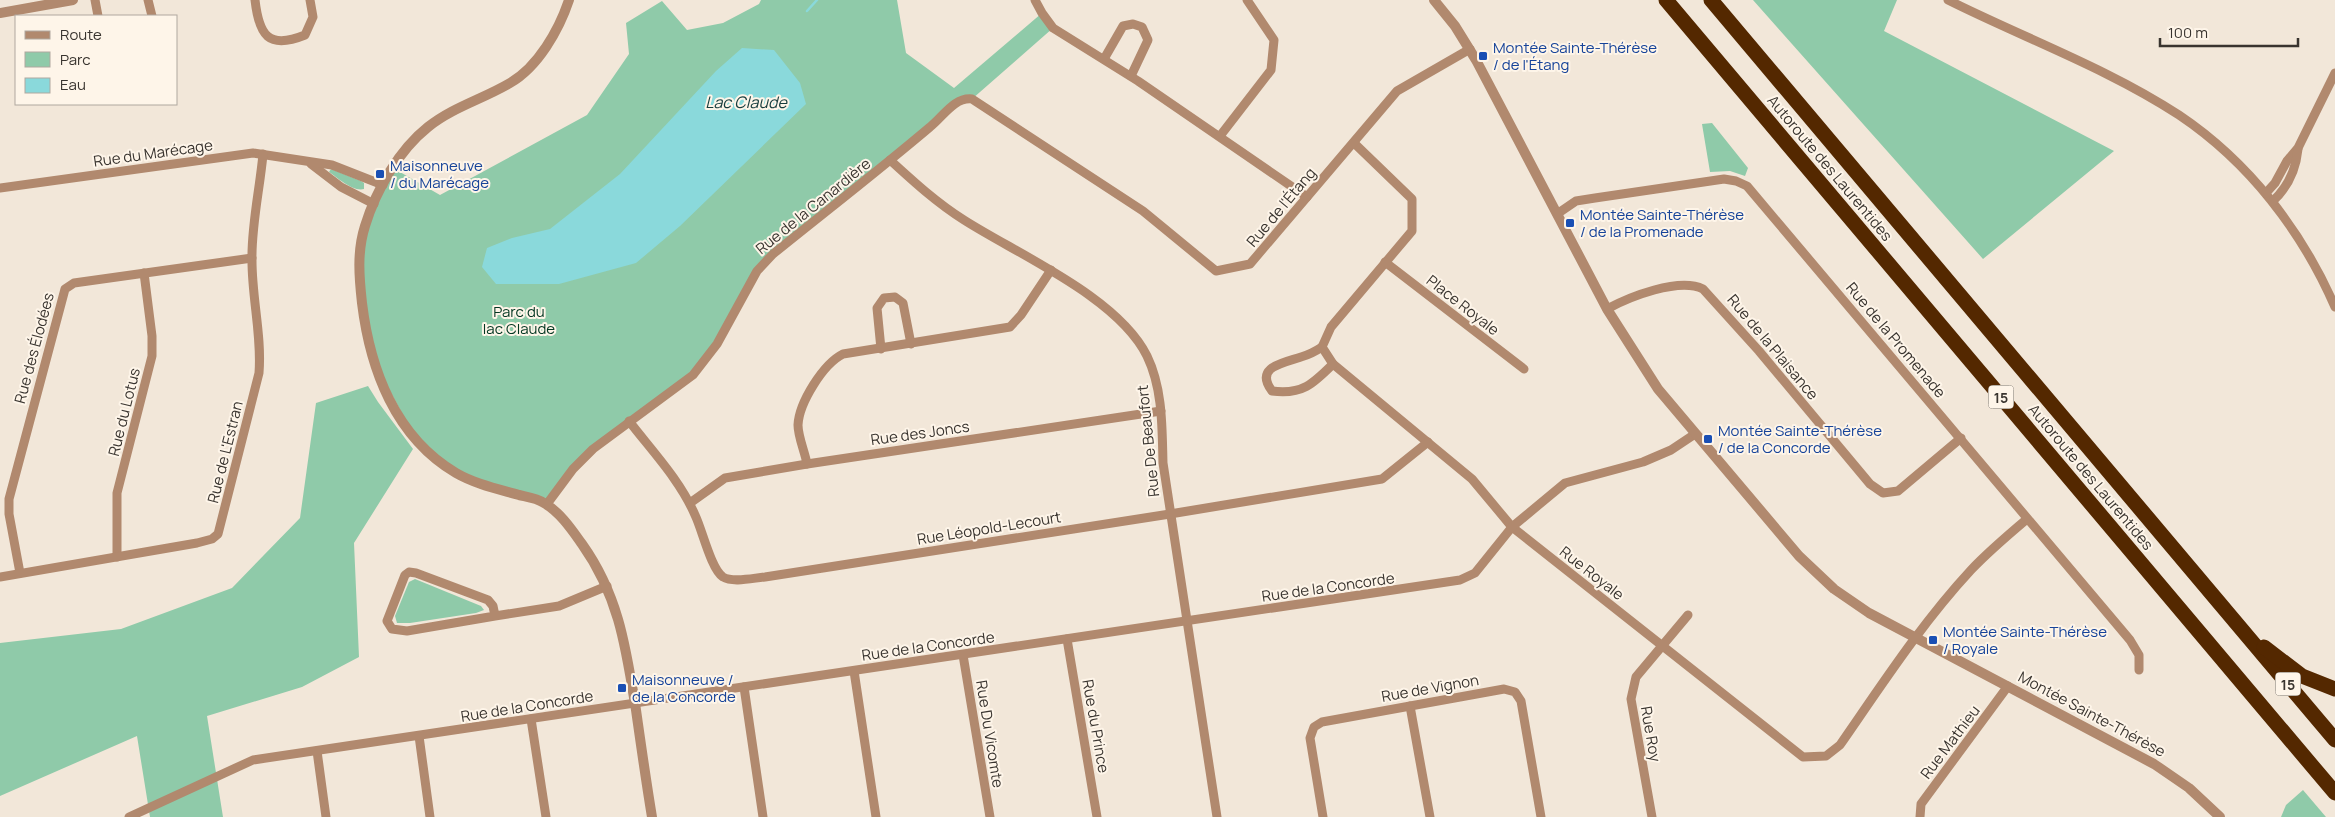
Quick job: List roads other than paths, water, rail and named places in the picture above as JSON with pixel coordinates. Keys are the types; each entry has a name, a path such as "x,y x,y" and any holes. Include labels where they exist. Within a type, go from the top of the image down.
{"highway":[{"name":"Autoroute des Laurentides","path":"1666,0 2335,794"},
{"name":"Autoroute des Laurentides","path":"1711,0 2335,740"},
{"path":"2241,629 2302,676 2335,689"}],"street":[{"path":"0,13 74,0"},
{"path":"95,0 98,15"},
{"path":"148,0 152,15"},
{"path":"255,0 257,18 262,32 277,42 291,41 305,36 312,17 310,0"},
{"path":"569,0 550,38 528,69 510,83 462,105 429,126 405,151 383,185 366,223 360,246 359,276 368,344 376,372 389,400 420,444 453,471 480,483 546,504 573,532 607,586 620,623 635,703 652,817"},
{"path":"1036,0 1042,13 1053,28 1131,76 1307,197"},
{"path":"1220,136 1270,70 1274,40 1247,0"},
{"name":"Montée Sainte-Thérèse","path":"1434,0 1470,49 1607,310 1658,389 1782,536 1823,580 1859,607 1915,639 2154,764 2189,788 2220,817"},
{"path":"1948,0 2129,86 2168,108 2215,144 2273,202 2309,254 2335,307"},
{"path":"1104,59 1123,26 1133,24 1142,27 1148,40 1131,76"},
{"name":"Rue de l'Étang","path":"972,99 1143,211 1216,271 1250,264 1397,91 1470,49"},
{"path":"2266,193 2275,184 2287,161 2298,148 2335,73"},
{"name":"Rue de la Canardière","path":"546,504 573,469 593,449 693,374 718,344 756,272 773,254 942,118 958,101 972,99"},
{"path":"1333,364 1311,386 1285,393 1272,391 1266,384 1266,376 1272,366 1303,357 1322,347 1331,327 1412,231 1412,199 1354,143"},
{"path":"2273,202 2288,183 2296,165 2298,148"},
{"name":"Rue du Marécage","path":"0,188 253,153 332,166 383,185"},
{"name":"Rue de L'Estran","path":"0,577 208,540 218,534 259,373 260,353 252,288 252,258 263,154"},
{"name":"Rue De Beaufort","path":"890,160 922,189 965,221 1051,270 1098,303 1136,337 1148,356 1156,380 1162,411 1163,464 1217,817"},
{"name":"Rue du Marécage","path":"309,162 341,187 374,204"},
{"name":"Rue de la Promenade","path":"1557,214 1576,201 1724,179 1744,184 1753,192 1961,438 2134,647 2139,655 2138,670"},
{"name":"Rue des Élodées","path":"20,572 9,514 9,499 65,288 74,283 252,258"},
{"name":"Place Royale","path":"1385,262 1524,369"},
{"path":"807,464 798,426 803,404 828,363 843,354 1010,327 1021,315 1051,270"},
{"name":"Rue du Lotus","path":"117,557 118,493 152,356 152,336 144,273"},
{"name":"Rue de la Plaisance","path":"1607,310 1637,295 1664,288 1692,286 1703,289 1759,351 1870,484 1882,493 1898,491 1961,438"},
{"path":"881,349 877,308 884,298 889,297 895,297 903,303 911,344"},
{"name":"Rue Royale","path":"1322,347 1333,364 1472,479 1512,527 1803,757 1826,756 1840,745 1915,639 1969,572 2027,519"},
{"name":"Rue des Joncs","path":"690,504 725,478 1162,411"},
{"name":"Rue Léopold-Lecourt","path":"629,421 682,488 716,568 724,577 736,579 765,577 1382,479 1428,442"},
{"name":"Rue de la Concorde","path":"129,817 253,760 1460,580 1475,573 1512,527 1565,483 1643,462 1671,450 1695,434"},
{"path":"495,616 493,606 488,600 412,572 406,575 387,621 392,629 407,631 559,606 607,586"},
{"name":"Rue Roy","path":"1652,817 1631,700 1636,678 1688,615"},
{"name":"Rue du Prince","path":"1067,639 1097,817"},
{"name":"Rue Du Vicomte","path":"963,655 990,817"},
{"path":"854,671 876,817"},
{"name":"Rue Mathieu","path":"1920,817 1921,804 2008,686"},
{"path":"744,687 763,817"},
{"name":"Rue de Vignon","path":"1323,817 1310,738 1314,727 1322,722 1504,689 1515,692 1521,701 1541,817"},
{"path":"1410,706 1430,817"},
{"path":"531,719 546,817"},
{"path":"419,736 430,817"},
{"path":"317,751 326,817"}],"water":[{"name":"Lac Claude","path":"742,48 774,50 800,83 806,104 680,226 636,263 559,284 496,284 482,267 487,248 512,238 550,229 620,174 716,71"}],"waterway":[{"path":"807,11 817,0"}],"place":[{"name":"Montée Sainte-Thérèse / de l'Étang","path":"1483,56"},
{"name":"Maisonneuve / du Marécage","path":"380,174"},
{"name":"Montée Sainte-Thérèse / de la Promenade","path":"1570,223"},
{"name":"Montée Sainte-Thérèse / de la Concorde","path":"1708,439"},
{"name":"Montée Sainte-Thérèse / Royale","path":"1933,640"},
{"name":"Maisonneuve / de la Concorde","path":"622,688"}],"park label":[{"name":"Parc du lac Claude","path":"519,320"}]}
